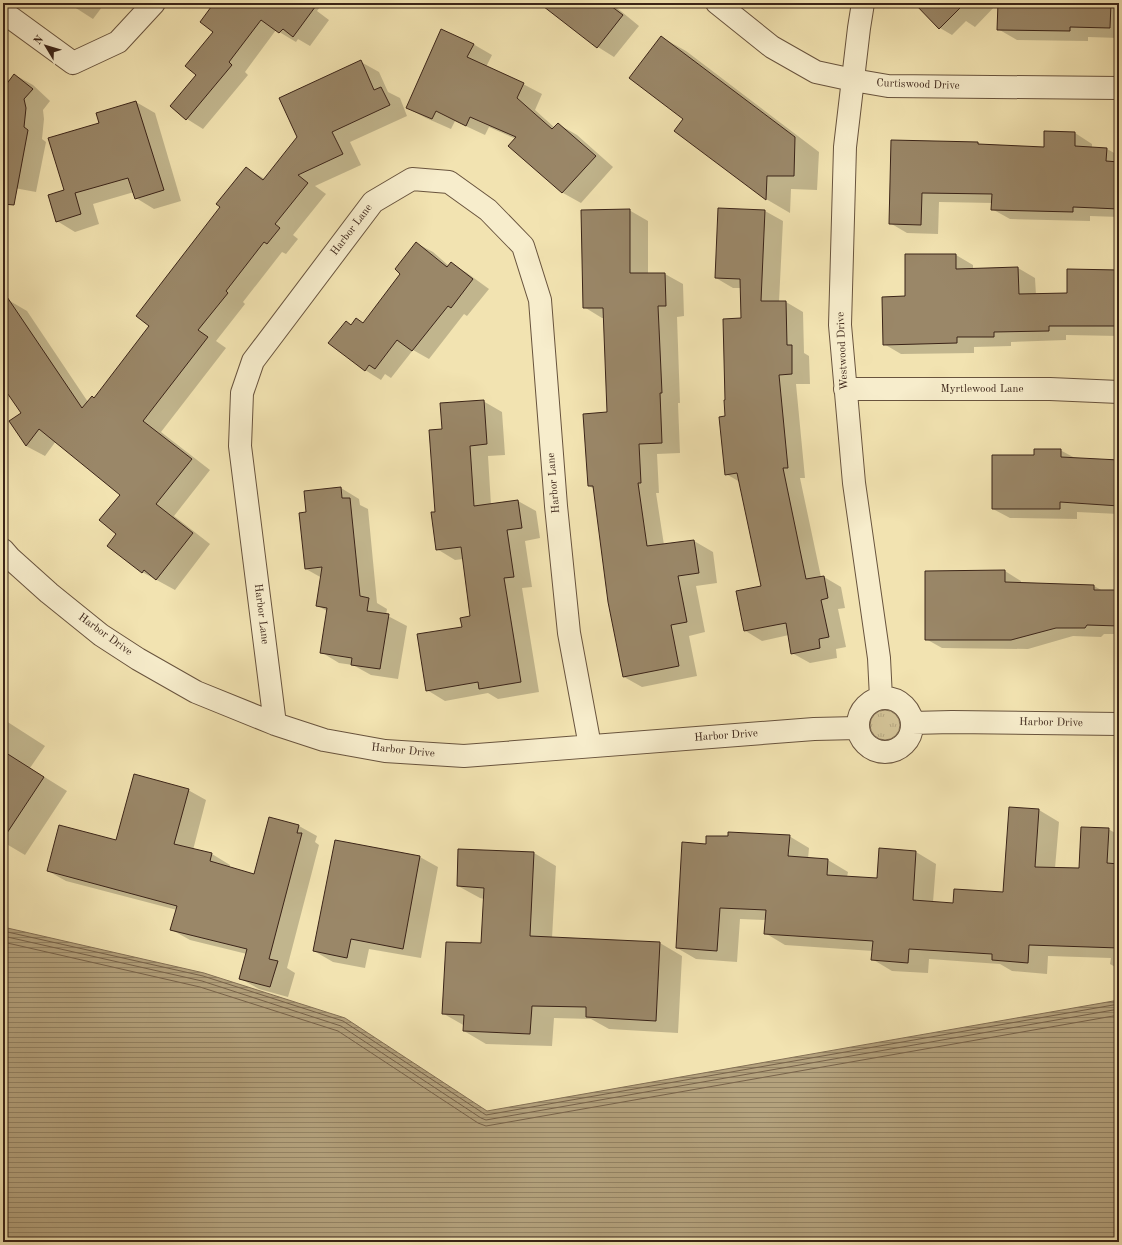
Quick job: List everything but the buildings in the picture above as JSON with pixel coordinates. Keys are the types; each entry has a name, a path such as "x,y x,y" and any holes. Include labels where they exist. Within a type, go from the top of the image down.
{"street":[{"path":"3,12 73,63 118,42 154,3"},
{"name":"Curtiswood Drive","path":"717,3 772,47 795,61 816,72 853,80 888,86 1119,88"},
{"name":"Westwood Drive","path":"863,3 845,147 840,317 854,483 879,658 880,698"},
{"name":"Harbor Lane","path":"275,724 240,446 242,393 253,361 373,202 412,179 449,182 488,210 523,246 540,300 556,506 569,634 590,746"},
{"name":"Myrtlewood Lane","path":"845,390 1050,389 1119,392"},
{"name":"Harbor Drive","path":"3,550 49,593 102,635 138,659 196,692 275,724 324,740 385,751 464,756 814,729 858,728"},
{"path":"887,697 898,701 907,708 912,719 912,724 912,731 906,742 898,750 878,752 869,748 862,741 858,732 857,722 861,711 867,704 876,698 887,697"},
{"name":"Harbor Drive","path":"912,724 952,722 1119,724"}],"green space":[{"path":"885,710 896,714 900,725 896,736 885,740 874,736 870,725 874,714"}],"water":[{"path":"3,927 204,973 345,1018 487,1111 1119,1000 1119,1242 3,1242"}]}
